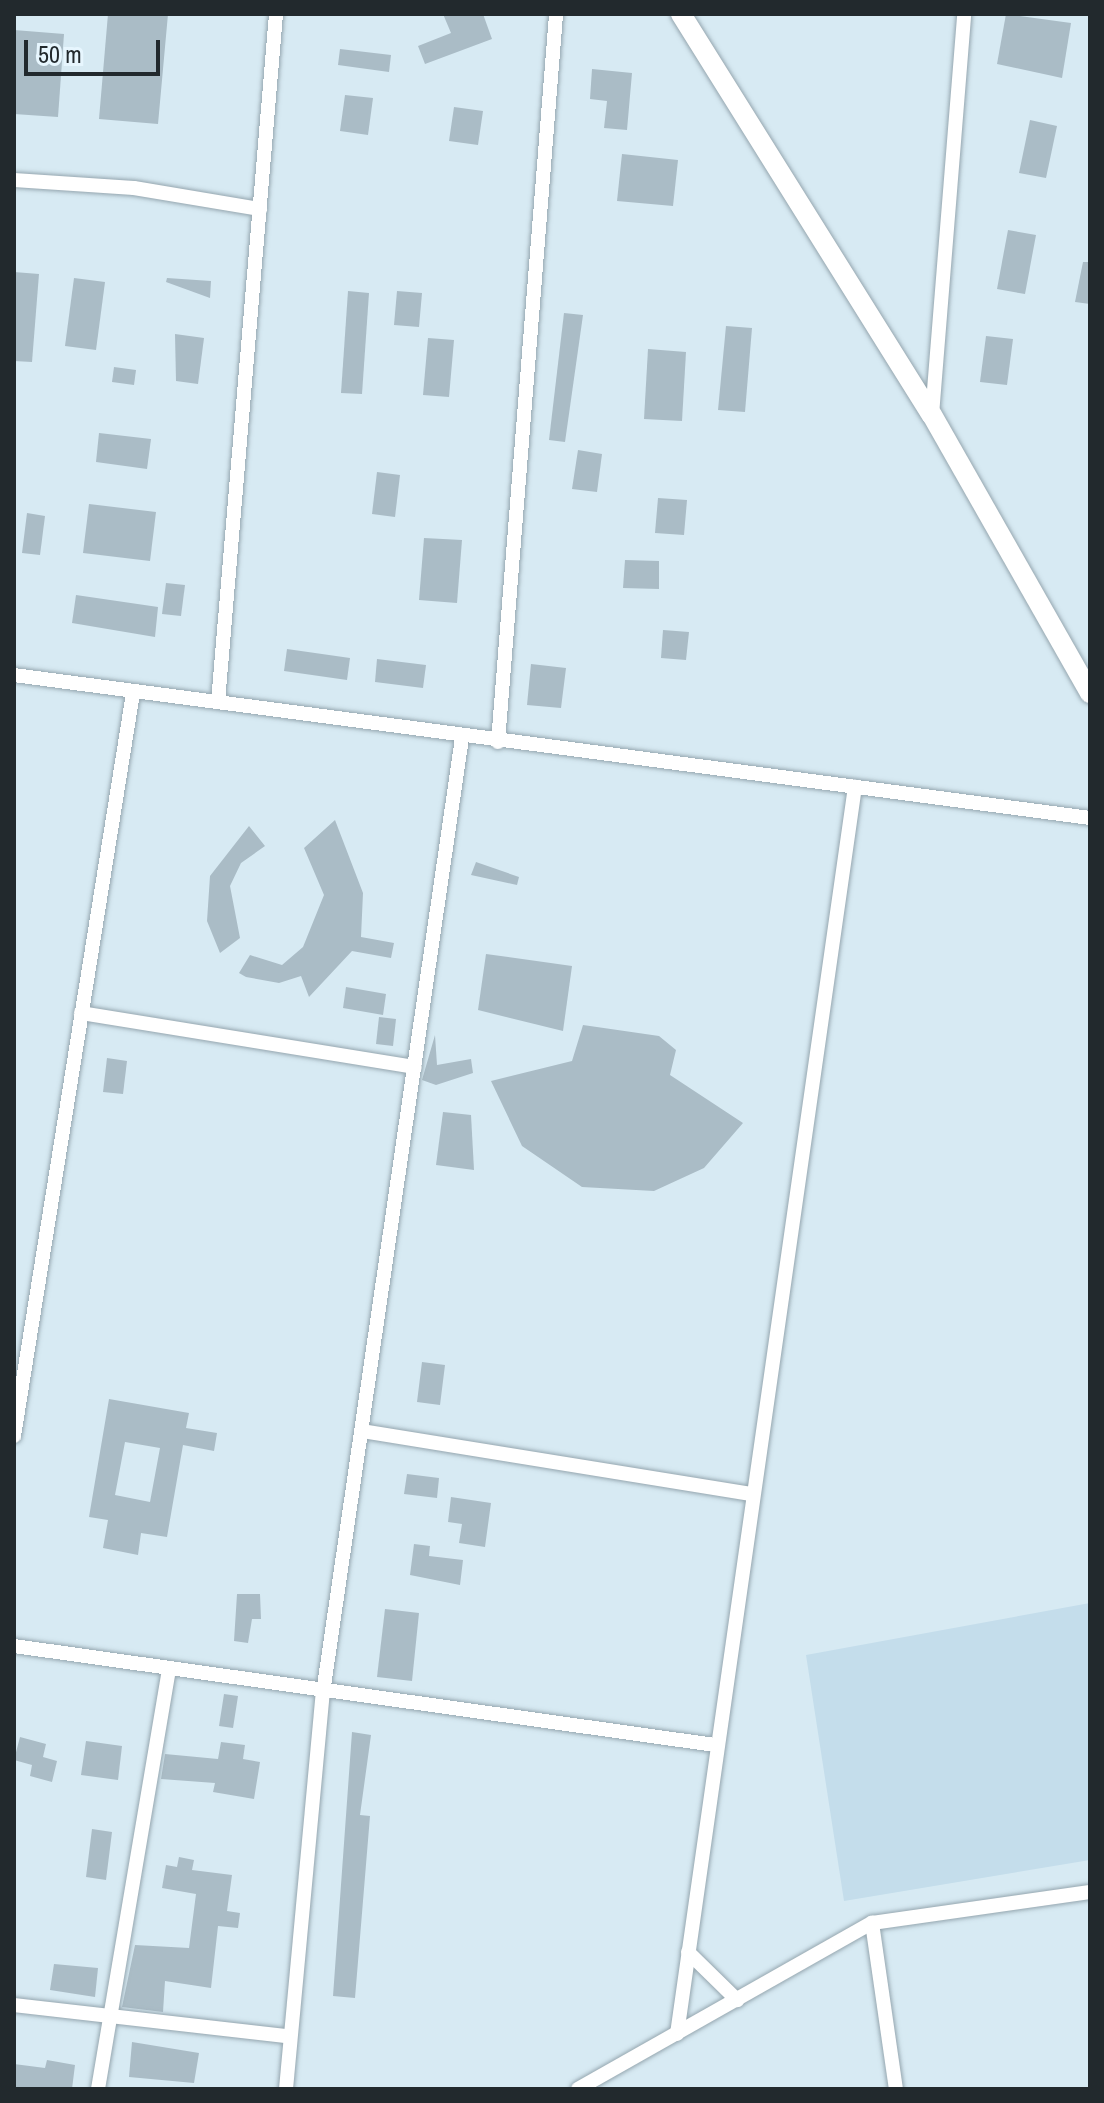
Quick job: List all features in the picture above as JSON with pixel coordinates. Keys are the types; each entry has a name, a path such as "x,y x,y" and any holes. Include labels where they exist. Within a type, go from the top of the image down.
{"main road":[{"path":"681,14 932,415 1090,693"}],"street":[{"path":"218,702 276,14"},
{"path":"498,742 556,14"},
{"path":"932,415 964,14"},
{"path":"14,180 134,188 260,209"},
{"path":"14,675 462,738 1090,818"},
{"path":"14,1436 133,693"},
{"path":"286,2089 287,2036 323,1693 462,738"},
{"path":"677,2034 715,1745 855,787"},
{"path":"81,1013 415,1067"},
{"path":"362,1431 752,1494"},
{"path":"14,1646 323,1693 715,1745"},
{"path":"98,2089 169,1669"},
{"path":"578,2089 872,1923 1090,1892"},
{"path":"872,1923 896,2089"},
{"path":"688,1952 737,2000"},
{"path":"14,2005 287,2036"}],"shaded area":[{"path":"1090,1603 1090,1860 844,1901 806,1655"}],"building":[{"path":"108,14 168,14 158,124 99,119"},
{"path":"443,14 483,14 492,39 425,64 418,46 451,33"},
{"path":"1006,14 1071,23 1062,78 997,64"},
{"path":"14,30 64,34 58,117 14,114"},
{"path":"340,49 391,55 389,72 338,65"},
{"path":"592,69 632,73 627,130 604,128 607,101 590,99"},
{"path":"345,95 373,98 368,135 340,131"},
{"path":"454,107 483,111 478,145 449,141"},
{"path":"1030,120 1057,126 1046,178 1019,173"},
{"path":"622,154 678,160 673,206 617,201"},
{"path":"1008,230 1036,235 1025,294 997,289"},
{"path":"1083,262 1090,262 1090,304 1075,302"},
{"path":"14,272 39,274 32,362 14,361"},
{"path":"74,278 105,282 96,350 65,346"},
{"path":"167,278 211,281 210,298 166,282"},
{"path":"348,291 369,293 362,394 341,393"},
{"path":"397,291 422,293 419,327 394,325"},
{"path":"564,313 583,315 565,442 549,440"},
{"path":"726,326 752,328 745,412 718,410"},
{"path":"175,334 204,338 198,384 176,381"},
{"path":"986,336 1013,339 1007,385 980,382"},
{"path":"428,338 454,340 449,397 423,395"},
{"path":"648,349 686,352 682,421 644,419"},
{"path":"114,367 136,370 134,385 112,382"},
{"path":"99,433 151,439 147,469 96,462"},
{"path":"578,450 602,454 597,492 572,489"},
{"path":"377,472 400,475 395,517 372,514"},
{"path":"658,498 687,500 684,535 655,533"},
{"path":"89,504 156,512 150,561 83,553"},
{"path":"27,513 45,516 40,555 22,553"},
{"path":"424,538 462,540 457,603 419,600"},
{"path":"625,560 659,561 659,589 623,588"},
{"path":"166,583 185,585 181,616 162,614"},
{"path":"76,595 158,607 155,637 72,623"},
{"path":"663,630 689,632 686,660 661,658"},
{"path":"287,649 350,658 347,680 284,671"},
{"path":"377,659 426,665 423,688 375,682"},
{"path":"531,664 566,668 561,708 527,705"},
{"path":"335,820 363,893 361,937 394,943 391,958 352,951 309,997 301,976 279,983 239,973 250,955 282,965 303,947 324,895 304,848"},
{"path":"249,826 265,846 241,863 230,886 240,938 220,953 207,921 210,876"},
{"path":"476,862 519,877 517,885 471,875"},
{"path":"486,954 572,966 563,1031 478,1010"},
{"path":"346,987 386,994 383,1015 343,1008"},
{"path":"379,1017 396,1019 393,1046 376,1044"},
{"path":"583,1025 659,1036 676,1050 670,1075 743,1123 704,1168 654,1191 582,1187 522,1146 491,1081 572,1061"},
{"path":"435,1035 437,1065 471,1059 473,1073 436,1085 422,1080"},
{"path":"107,1058 127,1061 123,1094 103,1092"},
{"path":"443,1112 471,1115 474,1170 436,1165"},
{"path":"422,1362 445,1365 440,1405 417,1402"},
{"path":"109,1399 189,1413 186,1428 217,1433 214,1451 183,1445 167,1537 141,1533 138,1555 103,1548 108,1520 89,1517","holes":["125,1442 160,1448 150,1502 115,1495"]},
{"path":"407,1474 439,1478 437,1498 404,1494"},
{"path":"451,1497 491,1503 485,1547 459,1543 462,1524 448,1522"},
{"path":"414,1544 430,1546 429,1556 463,1560 460,1585 410,1575"},
{"path":"237,1594 260,1594 261,1619 252,1619 248,1643 234,1641"},
{"path":"385,1609 419,1613 412,1681 377,1677"},
{"path":"224,1694 238,1696 233,1728 219,1726"},
{"path":"352,1732 371,1735 360,1815 370,1816 355,1998 333,1996"},
{"path":"20,1737 46,1744 43,1757 57,1761 52,1782 30,1776 32,1765 14,1760"},
{"path":"86,1741 122,1746 118,1780 81,1775"},
{"path":"221,1742 245,1745 243,1759 260,1762 254,1799 213,1792 215,1783 161,1779 165,1754 218,1759"},
{"path":"92,1829 112,1832 106,1880 86,1877"},
{"path":"179,1857 194,1860 192,1870 232,1875 227,1911 240,1913 238,1928 218,1926 211,1988 165,1981 163,2012 122,2007 135,1945 189,1948 196,1894 162,1888 166,1865 177,1867"},
{"path":"54,1964 98,1968 95,1997 50,1990"},
{"path":"132,2042 199,2053 194,2083 129,2077"},
{"path":"47,2060 75,2065 72,2089 14,2089 14,2064 45,2068"}]}
